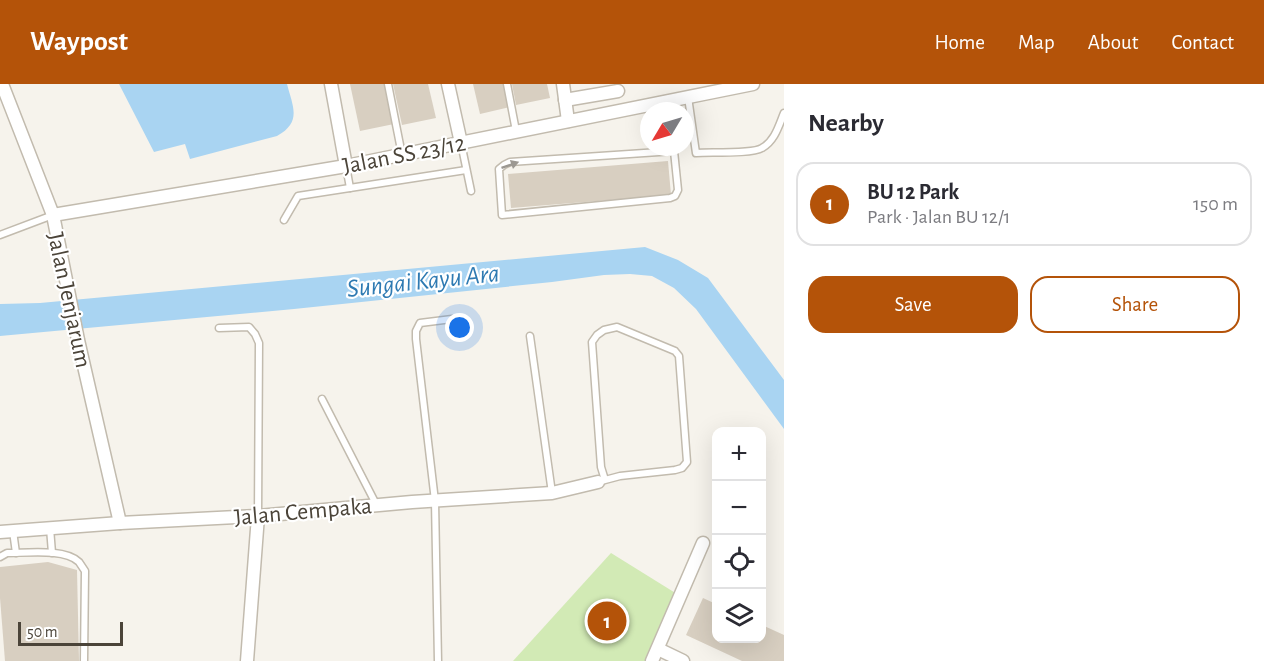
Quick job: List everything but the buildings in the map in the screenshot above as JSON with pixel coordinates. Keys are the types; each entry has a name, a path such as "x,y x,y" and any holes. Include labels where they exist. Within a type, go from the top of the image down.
{"street":[{"name":"Jalan Jenjarum","path":"3,84 53,215 78,340 120,523"},
{"path":"331,84 346,166"},
{"path":"448,84 461,143"},
{"path":"563,84 568,121"},
{"name":"Jalan SS 23/12","path":"676,102 688,97 753,84"},
{"path":"565,100 619,88 614,111"},
{"name":"Jalan SS 23/12","path":"53,215 346,166 614,111 640,108"},
{"name":"Jalan Cempaka","path":"0,532 258,516 552,493 601,481"},
{"path":"247,661 258,516"},
{"path":"683,661 655,655 703,543"}],"lane":[{"path":"388,84 402,155"},
{"path":"507,84 516,132"},
{"path":"688,97 696,153 751,151 762,148 772,140 784,112"},
{"path":"461,143 471,191"},
{"path":"674,149 678,190 675,196 670,198 502,216 499,169 510,162 674,149"},
{"path":"346,166 350,188"},
{"path":"284,220 298,196 466,170"},
{"path":"0,235 53,215"},
{"path":"438,661 435,501 417,350 417,331 420,323 452,319"},
{"path":"219,328 249,327 259,344 258,516"},
{"name":"Jalan Cempaka","path":"617,327 675,351 679,356 687,462 682,468 675,470 620,476 601,481 592,342 604,330 617,327"},
{"path":"530,336 552,493"},
{"path":"322,399 376,505"},
{"path":"50,528 52,553"},
{"path":"13,531 16,554"},
{"path":"0,557 7,554 52,553 78,561 85,571 84,661"}],"green space":[{"path":"611,553 677,594 647,661 513,661"}],"water":[{"path":"119,84 287,84 293,107 293,119 285,131 277,136 190,159 185,144 154,152"},
{"name":"Sungai Kayu Ara","path":"645,247 678,260 708,278 784,380 784,429 696,309 674,288 652,276 604,275 294,309 0,336 0,304 40,303"}],"place":[{"name":"BU 12 Park","path":"607,621"}]}
